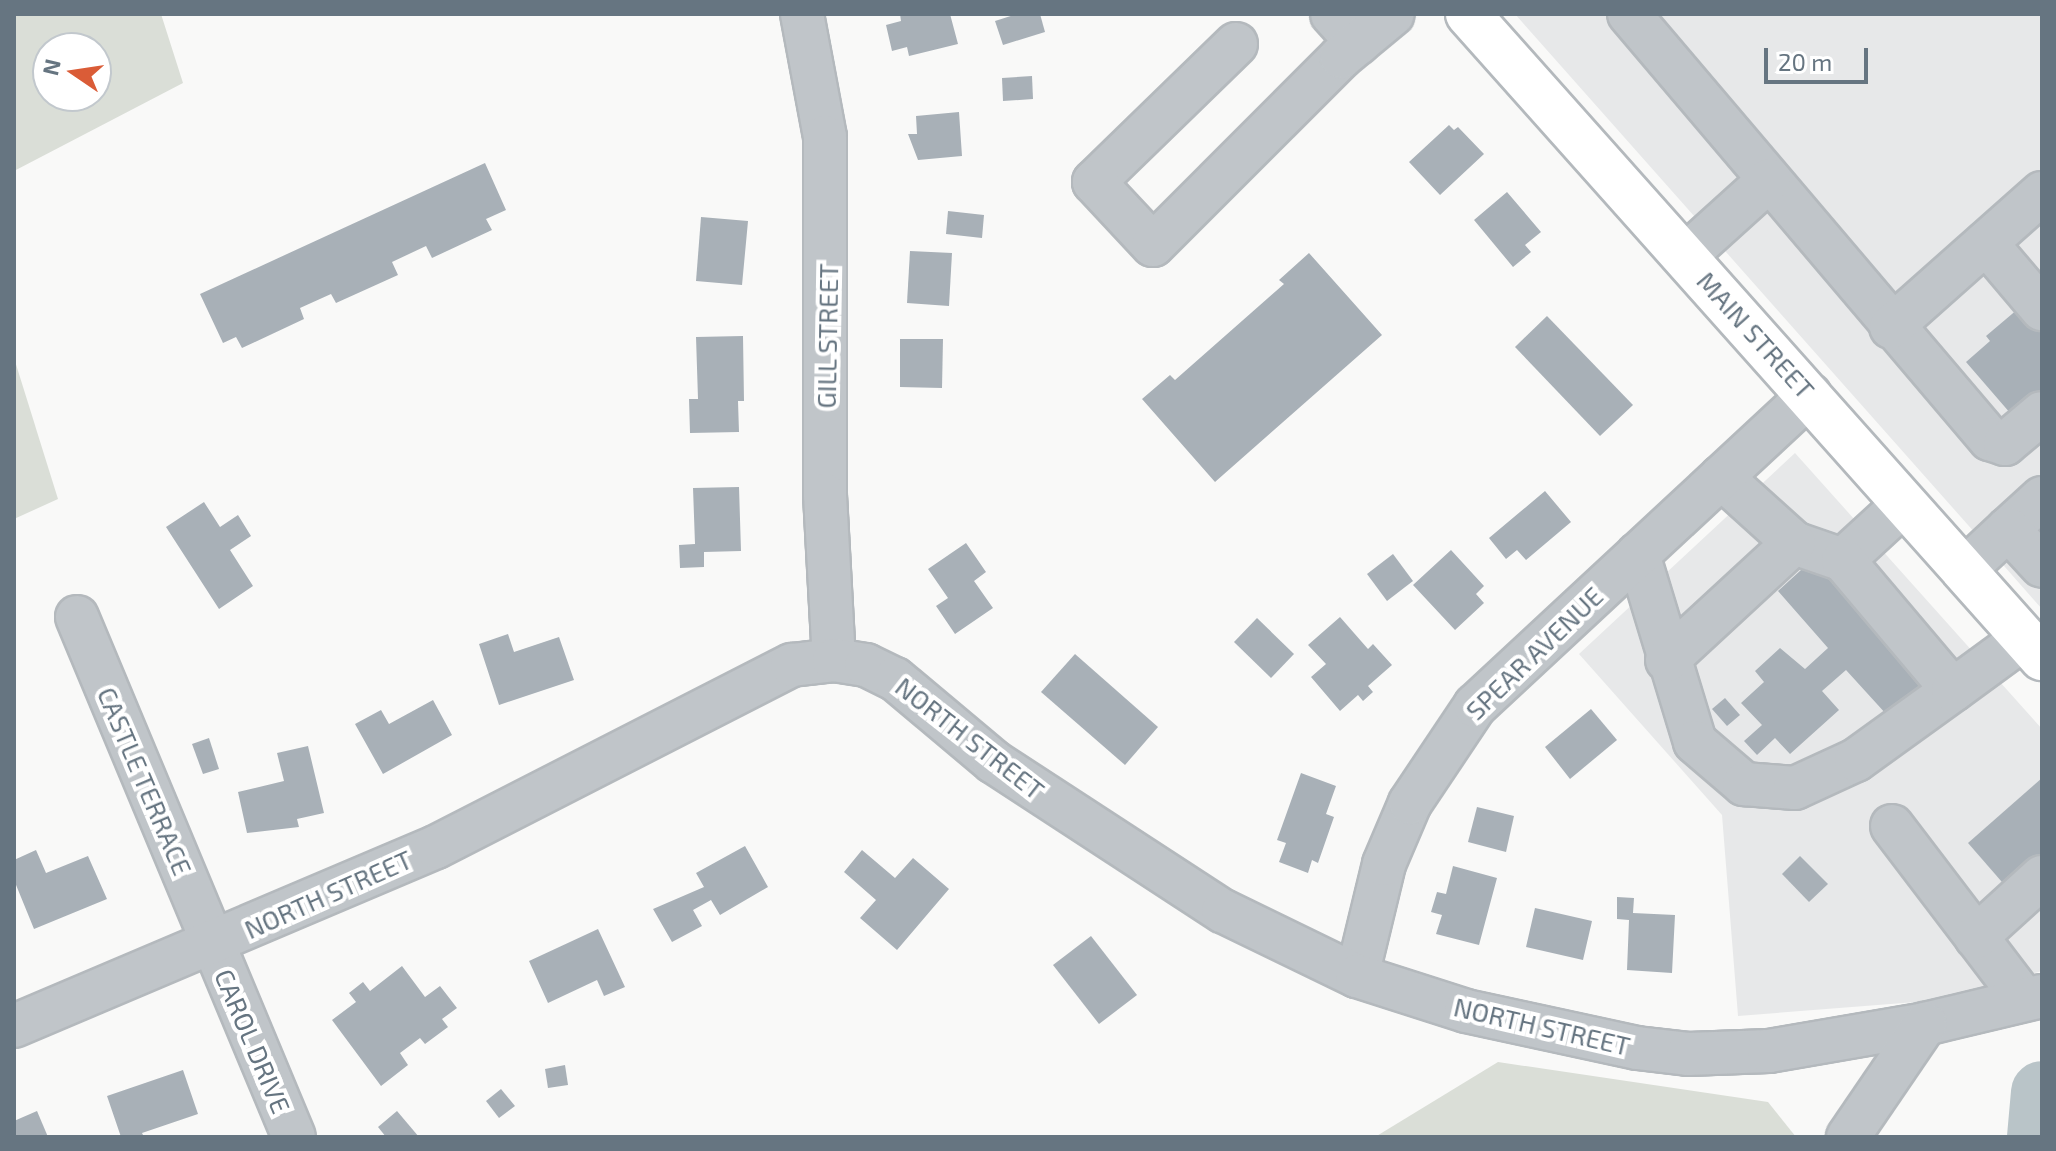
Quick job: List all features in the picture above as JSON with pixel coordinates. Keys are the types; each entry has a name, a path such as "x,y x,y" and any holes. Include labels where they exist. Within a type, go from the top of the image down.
{"main road":[{"name":"MAIN STREET","path":"1468,14 2033,648"}],"street":[{"name":"GILL STREET","path":"802,14 825,137 825,495 834,660"},
{"path":"1236,44 1094,182 1153,245 1345,28 1393,14"},
{"path":"1629,14 1891,327 1990,439 2024,443 2042,413"},
{"path":"1685,256 1769,180"},
{"path":"1891,327 2042,193"},
{"path":"1986,243 2042,309"},
{"name":"SPEAR AVENUE","path":"1357,976 1384,864 1410,803 1475,706 1810,395"},
{"path":"1721,477 1794,543 1843,560 1953,690"},
{"path":"1964,570 2042,498"},
{"path":"1843,560 1905,503"},
{"path":"2008,529 2042,566"},
{"path":"1667,660 1794,543"},
{"path":"1638,554 1667,660 1695,742 1744,784 1795,788 1856,760 1953,690 2033,648"},
{"name":"CASTLE TERRACE","path":"77,617 213,945"},
{"name":"NORTH STREET","path":"14,1026 213,945 436,847 792,665 834,660 866,665 895,679 994,762 1098,833 1223,911 1357,976 1466,1011 1688,1054 1769,1051 1925,1024 2033,998"},
{"path":"1892,826 1976,937 2033,998"},
{"path":"1976,937 2042,877"},
{"name":"CAROL DRIVE","path":"213,945 294,1137"},
{"path":"1848,1137 1925,1024"}],"shaded area":[{"path":"14,14 161,14 183,83 14,171"},
{"path":"1515,14 2042,14 2042,609 1968,525"},
{"path":"14,358 58,499 14,519"},
{"path":"1795,453 2042,729 2042,971 1929,1001 1738,1016 1722,815 1579,654"},
{"path":"1498,1062 1768,1102 1796,1137 1375,1137"}],"building":[{"path":"900,14 950,14 958,44 909,56 907,47 892,51 886,25 901,21"},
{"path":"1017,14 1040,14 1045,32 1003,45 995,21"},
{"path":"1032,76 1033,99 1003,101 1002,78"},
{"path":"959,112 962,156 918,160 908,134 917,134 916,116"},
{"path":"1449,125 1454,130 1458,127 1484,154 1440,195 1409,162"},
{"path":"485,163 506,210 486,219 492,230 432,258 426,246 392,262 398,275 336,303 331,294 300,308 304,319 242,348 236,337 223,343 200,294"},
{"path":"1507,192 1541,232 1525,245 1531,252 1513,267 1474,220"},
{"path":"948,211 984,215 982,238 946,234"},
{"path":"701,217 748,221 742,285 696,281"},
{"path":"910,251 952,253 949,306 907,303"},
{"path":"1309,253 1382,335 1215,482 1142,399 1170,375 1175,380 1284,284 1279,280"},
{"path":"2025,303 2042,323 2042,394 2017,421 1966,362 1990,341 1986,336"},
{"path":"1547,316 1633,405 1600,436 1515,347"},
{"path":"743,336 744,401 738,401 739,432 690,433 689,399 698,399 696,337"},
{"path":"900,339 943,339 942,388 900,387"},
{"path":"739,487 741,551 704,552 704,567 680,568 679,545 695,544 693,488"},
{"path":"1545,491 1571,522 1526,560 1517,550 1506,559 1489,538"},
{"path":"204,502 220,527 238,515 251,536 230,550 253,586 219,609 166,527"},
{"path":"966,543 986,572 974,581 993,608 955,634 936,606 948,598 928,569"},
{"path":"1451,550 1484,586 1476,594 1484,603 1455,630 1413,585"},
{"path":"1393,554 1413,581 1387,601 1367,574"},
{"path":"1812,560 1932,694 1897,726 1846,670 1822,691 1839,710 1790,754 1775,738 1757,755 1744,741 1762,725 1741,703 1764,682 1755,671 1780,648 1805,669 1828,648 1778,591"},
{"path":"1340,617 1368,649 1373,644 1392,665 1368,686 1373,692 1363,701 1358,695 1340,711 1311,677 1326,664 1308,645"},
{"path":"1257,618 1294,654 1271,678 1234,642"},
{"path":"508,634 514,652 559,637 574,680 499,705 479,644"},
{"path":"1075,654 1158,727 1125,765 1041,692"},
{"path":"1725,698 1740,715 1727,726 1712,709"},
{"path":"433,700 452,735 383,774 355,724 381,710 389,724"},
{"path":"1591,709 1617,740 1570,779 1545,747"},
{"path":"209,738 219,769 203,774 192,744"},
{"path":"308,746 324,813 297,819 299,827 247,833 238,792 284,781 277,753"},
{"path":"1301,773 1336,786 1326,814 1334,817 1318,863 1312,860 1308,873 1279,862 1286,843 1277,840"},
{"path":"2042,778 2042,874 2015,897 1968,843"},
{"path":"1477,807 1514,816 1506,852 1468,842"},
{"path":"745,846 768,887 720,915 711,900 693,910 702,926 672,942 653,909 704,887 696,873"},
{"path":"36,850 46,873 88,856 107,899 34,929 14,880 14,860"},
{"path":"862,850 895,878 913,858 949,889 897,950 860,918 876,900 844,872"},
{"path":"1800,856 1828,884 1809,902 1782,874"},
{"path":"1453,866 1497,878 1479,945 1436,934 1442,915 1431,912 1437,892 1446,894"},
{"path":"1617,897 1634,898 1633,913 1675,915 1672,973 1627,970 1629,920 1617,919"},
{"path":"1535,908 1592,921 1583,960 1526,947"},
{"path":"598,929 625,987 604,996 597,980 548,1003 529,961"},
{"path":"1091,936 1137,995 1099,1024 1053,965"},
{"path":"402,966 425,997 440,986 457,1008 442,1019 448,1027 425,1044 420,1038 400,1053 408,1065 381,1086 332,1020 356,1002 349,993 363,982 370,991"},
{"path":"565,1065 568,1085 548,1088 545,1069"},
{"path":"183,1070 198,1114 142,1133 144,1137 121,1137 107,1096"},
{"path":"501,1089 515,1106 499,1118 486,1101"},
{"path":"37,1111 48,1137 14,1137 14,1121"},
{"path":"397,1111 419,1137 386,1137 378,1127"}],"waterway":[{"path":"2038,1137 2042,1092"}]}
